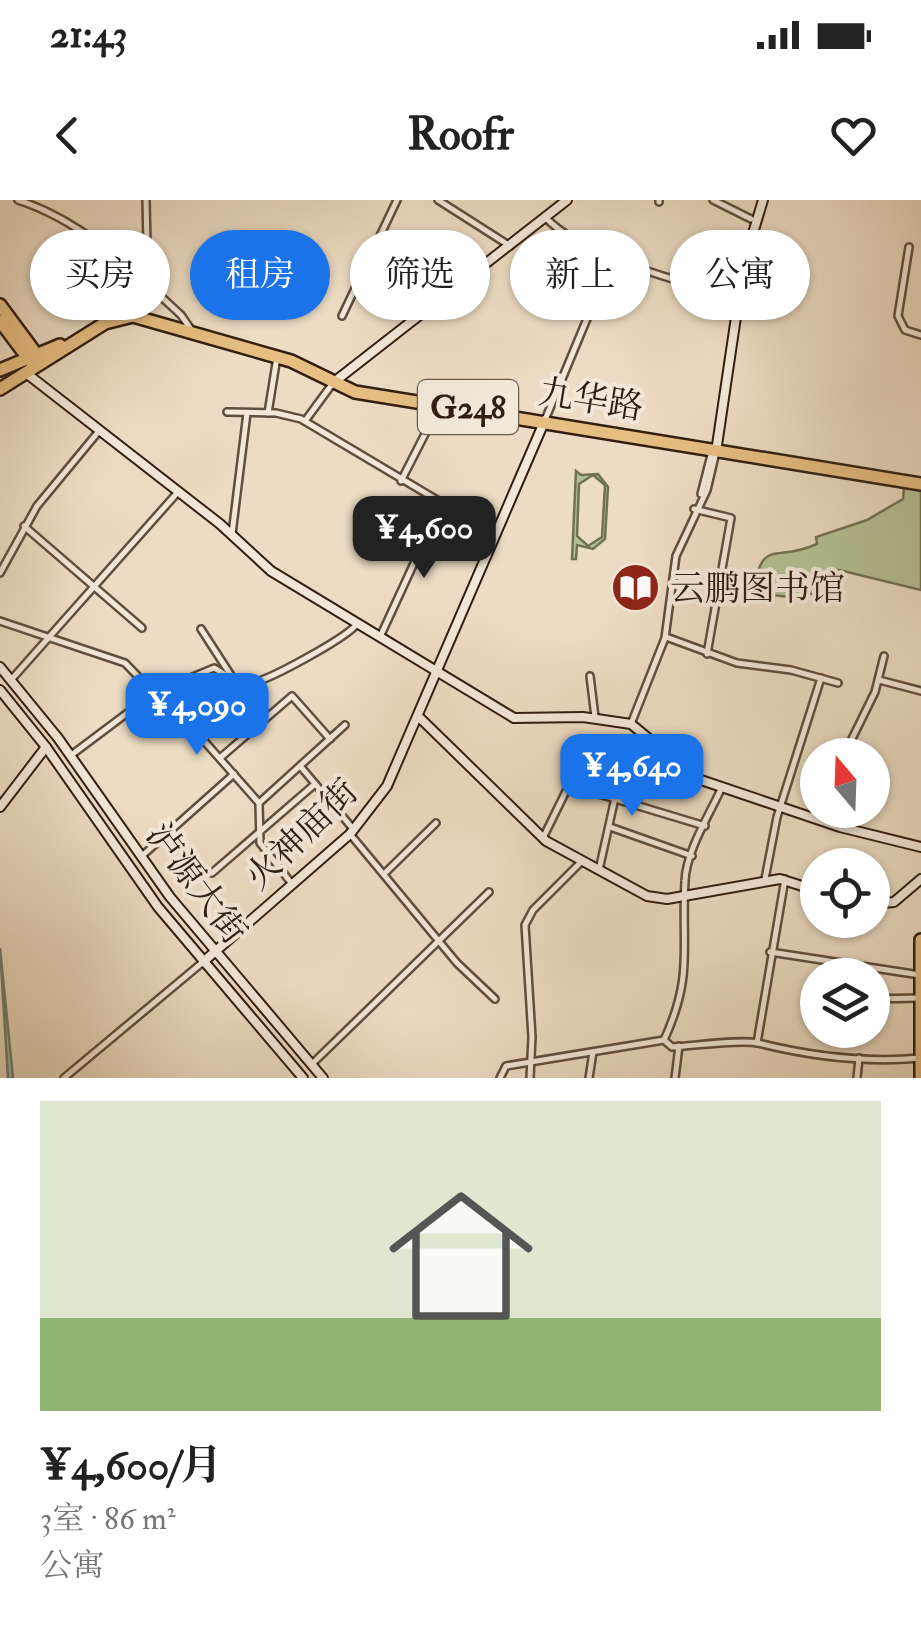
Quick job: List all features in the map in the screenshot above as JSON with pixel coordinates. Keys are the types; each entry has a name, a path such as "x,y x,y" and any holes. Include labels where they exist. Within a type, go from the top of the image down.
{"highway":[{"path":"0,305 33,362"},
{"name":"九华路","path":"33,362 103,318 126,311 293,355 355,392 921,482"},
{"name":"九华路","path":"33,362 105,323 133,316 277,357 361,387 544,422"},
{"path":"0,321 33,362"},
{"path":"0,370 33,362"},
{"path":"0,388 33,362"},
{"path":"921,940 921,1078"}],"street":[{"path":"18,200 82,230"},
{"path":"146,200 147,230"},
{"path":"342,316 398,200"},
{"path":"305,421 336,380 510,246 438,200"},
{"path":"450,207 454,200"},
{"path":"531,230 566,200"},
{"path":"713,200 751,218"},
{"path":"748,230 760,200"},
{"path":"631,724 666,637 675,558 714,449 744,263 760,200"},
{"path":"546,218 560,230"},
{"path":"909,247 898,319 905,330 921,335"},
{"path":"170,308 190,328"},
{"path":"544,422 586,320"},
{"path":"714,449 730,320"},
{"path":"268,413 277,357"},
{"path":"33,362 98,431 232,535 264,565 518,720 595,718 631,724 681,770 800,810"},
{"path":"401,481 426,432 431,406"},
{"path":"227,412 268,413 305,421 496,536"},
{"path":"232,535 248,414"},
{"name":"火神庙街","path":"203,962 352,832 387,786 544,422"},
{"path":"0,573 24,526 69,463 98,431"},
{"path":"12,680 178,492"},
{"path":"380,638 420,548 448,510"},
{"path":"694,510 731,518 707,654"},
{"path":"24,526 142,628"},
{"path":"0,620 125,663 220,758 259,804 262,847 292,884"},
{"path":"70,756 157,692 208,668 232,678 258,681 341,641 357,624"},
{"path":"201,629 232,678"},
{"path":"666,637 707,654 838,684"},
{"path":"852,738 878,680 884,656"},
{"name":"泸源大街","path":"0,667 214,952 323,1078"},
{"path":"590,676 595,718"},
{"path":"765,879 780,806 821,678"},
{"path":"878,680 921,691"},
{"name":"泸源大街","path":"0,690 46,747 144,889 303,1078"},
{"path":"220,758 292,696 330,739"},
{"path":"420,717 542,838 598,873 651,898 765,879 786,879 800,885"},
{"path":"259,804 345,725"},
{"path":"0,807 46,747"},
{"path":"301,767 439,940 495,999"},
{"path":"140,857 234,774"},
{"path":"212,873 315,784"},
{"path":"542,838 570,784 705,826"},
{"path":"664,1040 685,982 685,876 722,787"},
{"path":"598,873 616,797"},
{"path":"384,874 436,823"},
{"path":"610,828 692,856"},
{"path":"861,828 921,847"},
{"path":"530,1078 525,925 533,910 580,863"},
{"path":"756,1043 786,879"},
{"path":"890,902 921,880"},
{"path":"312,1065 489,892"},
{"path":"770,952 920,975"},
{"path":"64,1078 203,962"},
{"path":"890,999 920,998"},
{"path":"500,1078 506,1066 532,1058 664,1040 679,1046 756,1043 774,1050 859,1058 920,1058"},
{"path":"675,1078 679,1046"},
{"path":"589,1078 592,1052"},
{"path":"857,1078 859,1058"}],"green space":[{"path":"576,471 581,475 598,474 608,487 605,539 593,549 577,545 576,559 572,559","holes":["593,475 605,485 602,537 588,546 577,536 579,484"]},
{"path":"904,487 921,490 921,590 839,570 830,599 808,593 799,598 752,593 766,557 817,544 816,537 867,520 903,499"}],"water":[{"path":"0,948 13,1078 8,1078"}],"place":[{"name":"云鹏图书馆","path":"635,588"}]}
